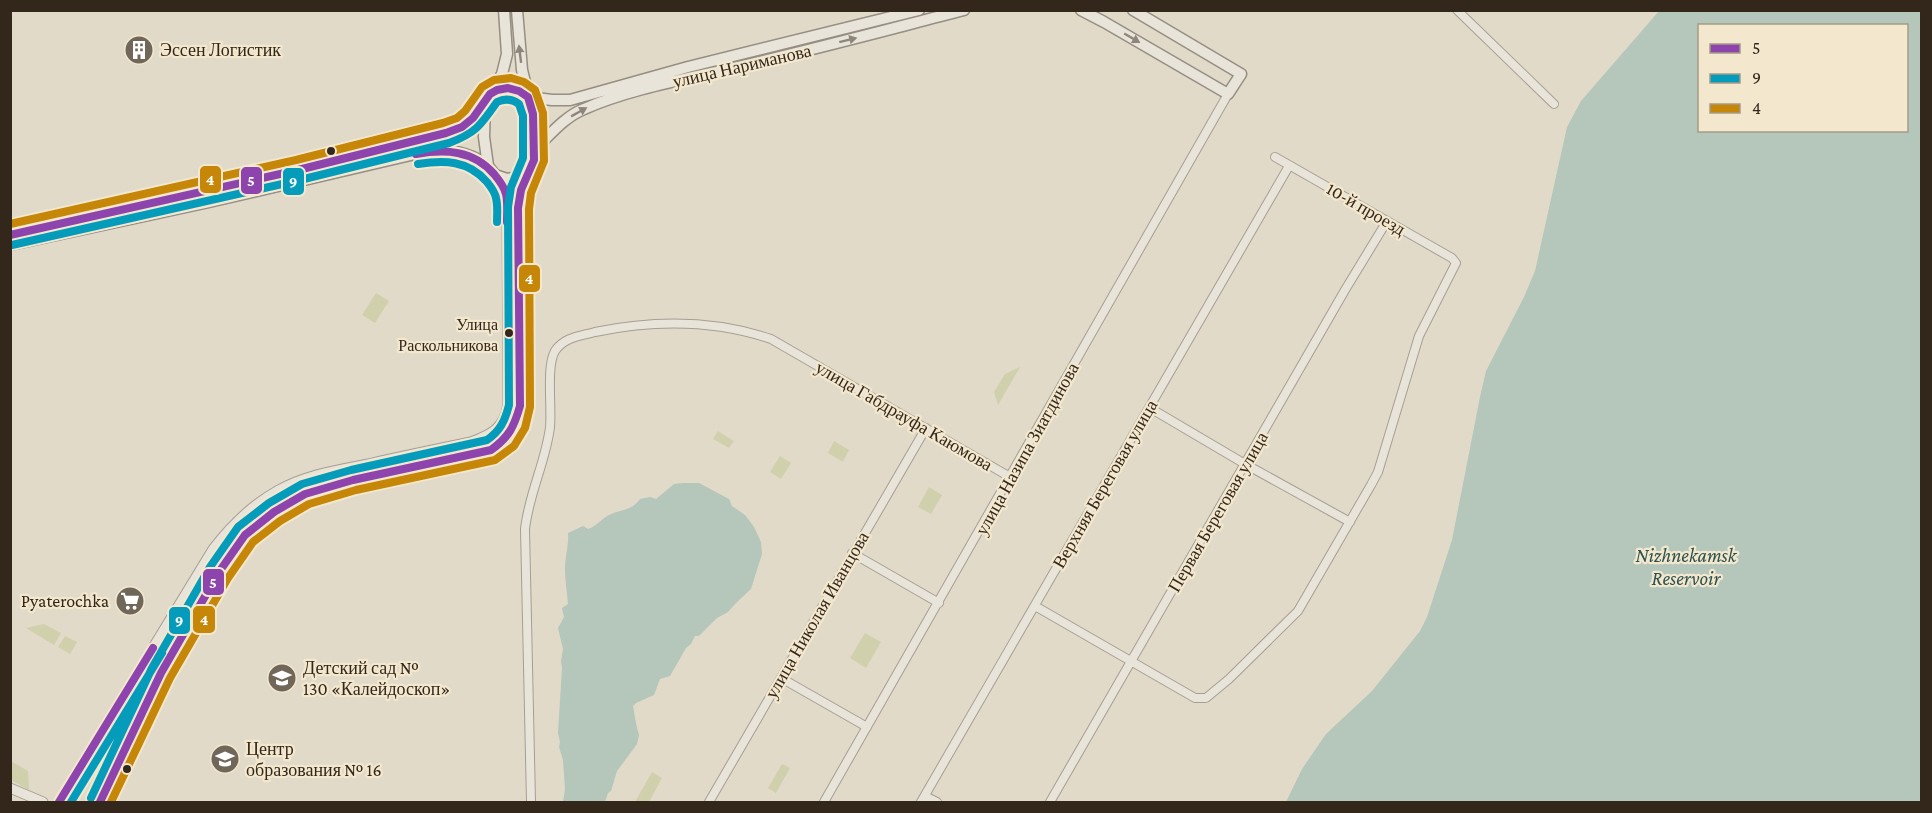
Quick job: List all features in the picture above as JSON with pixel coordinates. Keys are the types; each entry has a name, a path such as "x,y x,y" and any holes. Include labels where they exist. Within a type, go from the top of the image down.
{"main road":[{"path":"10,235 307,168 462,127 473,118 502,74 507,54 504,10"},
{"path":"10,245 219,200 428,151 462,153 481,160 492,170 507,178 525,174 530,170 534,160 535,149 533,114 519,52 517,10"},
{"name":"улица Нариманова","path":"487,98 508,88 528,97 570,100 688,67 919,10"},
{"name":"улица Нариманова","path":"535,149 561,124 582,109 608,100 964,10"},
{"path":"1081,10 1228,94 1241,74 1132,10"},
{"path":"1099,10 1104,22"},
{"path":"487,98 484,121 492,170"}],"street":[{"path":"1457,10 1554,104"},
{"name":"улица Назипа Зиатдинова","path":"824,802 1228,94"},
{"name":"10-й проезд","path":"1275,157 1452,258 1456,263 1419,336 1378,472 1350,522"},
{"name":"Верхняя Береговая улица","path":"923,799 1289,166"},
{"path":"59,802 213,549 227,531 262,501 276,491 298,481 471,442 499,428 508,405 507,211 504,189 492,170"},
{"path":"100,802 161,673 219,572 245,535 261,521 304,494 353,480 478,454 499,446 506,440 515,424 520,406 518,208 521,190 530,170"},
{"name":"Первая Береговая улица","path":"1050,802 1387,221"},
{"name":"улица Габдрауфа Каюмова","path":"531,802 525,529 530,497 550,428 551,362 556,350 565,341 637,325 670,323 750,333 771,339 1010,477"},
{"path":"1035,606 1131,663 1195,698 1201,699 1211,696 1298,611 1350,522 1150,408"},
{"name":"улица Николая Иванцова","path":"709,802 926,428"},
{"path":"852,553 939,603"},
{"path":"781,678 867,727"},
{"path":"129,690 136,700 149,700"},
{"path":"111,716 124,715 132,722 133,730"},
{"path":"11,788 27,802"},
{"path":"11,788 43,802"},
{"path":"923,799 937,802"}],"green space":[{"path":"376,293 389,301 375,323 362,315"},
{"path":"1020,367 998,405 994,392 1005,374"},
{"path":"718,431 734,441 729,448 713,439"},
{"path":"834,441 849,450 843,462 828,453"},
{"path":"780,456 791,463 781,479 770,472"},
{"path":"929,487 942,495 931,514 918,507"},
{"path":"44,624 61,633 54,645 26,628"},
{"path":"865,633 881,642 866,668 850,658"},
{"path":"65,636 77,642 70,654 58,647"},
{"path":"11,761 28,771 29,790 11,780"},
{"path":"782,764 790,768 776,793 768,788"},
{"path":"652,772 662,778 649,802 635,802"}],"water":[{"name":"Nizhnekamsk Reservoir","path":"1659,11 1921,11 1921,802 1286,802 1302,769 1326,734 1372,691 1420,631 1427,617 1452,540 1486,371 1535,271 1567,127 1581,101"},
{"path":"699,483 729,499 732,506 745,515 754,527 761,542 762,554 751,589 728,612 717,618 699,636 695,636 670,676 660,679 654,695 633,706 639,735 637,744 617,771 605,802 563,802 565,789 563,760 558,733 563,649 558,628 564,617 562,608 568,604 565,569 568,533 583,526 591,528 609,515 633,506 640,499 650,497 656,499 674,484"}],"transit line":[{"name":"4","path":"10,224 296,160 443,123 457,118 465,111 482,87 494,80 511,78 524,82 535,90 543,113 544,161 531,193 529,209 530,407 525,428 514,446 495,460 356,490 309,504 280,521 253,542 228,578 170,678 111,802"},
{"name":"5","path":"10,235 298,170 446,133 462,127 473,118 490,94 497,90 508,88 519,91 528,97 533,114 534,160 521,190 518,208 520,406 510,431 491,450 353,480 305,494 274,512 245,535 219,572 161,673 100,802"},
{"name":"9","path":"12,245 300,180 449,143 472,132 497,102 503,100 511,100 519,104 523,116 523,158 511,187 508,207 509,405 501,425 487,440 351,470 302,484 269,503 238,527 210,567 152,668 91,798"},
{"name":"5","path":"416,154 458,153 486,166 505,191 507,222"},
{"name":"9","path":"418,164 446,162 472,169 487,182 495,194 497,222"},
{"name":"5","path":"59,802 153,648"},
{"name":"9","path":"71,802 162,653"}],"place":[{"name":"Эссен Логистик","path":"139,50"},
{"name":"Улица Раскольникова","path":"509,333"},
{"name":"Pyaterochka","path":"130,601"},
{"name":"Детский сад № 130 «Калейдоскоп»","path":"282,678"},
{"name":"Центр образования № 16","path":"225,759"}]}
